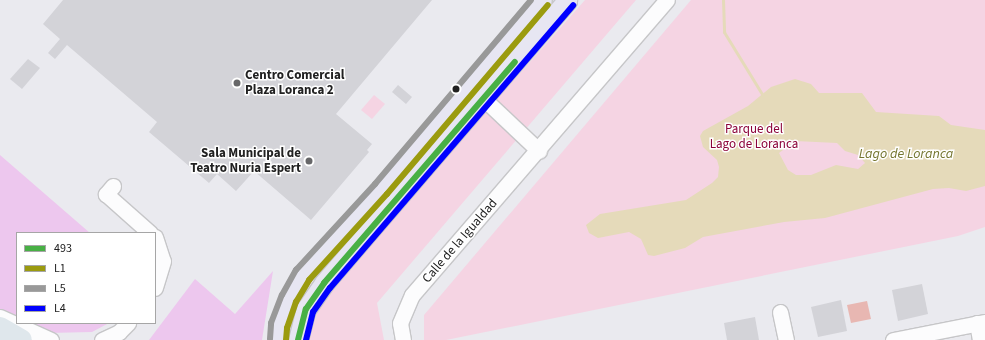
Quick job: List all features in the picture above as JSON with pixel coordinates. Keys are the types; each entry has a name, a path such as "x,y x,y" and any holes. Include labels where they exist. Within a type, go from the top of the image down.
{"highway":[{"path":"0,328 21,340"},
{"path":"0,335 12,340"}],"main road":[{"path":"278,340 279,326 289,299 302,274 380,189 542,0"},
{"path":"298,340 306,309 324,283 567,0"}],"street":[{"name":"Calle de la Igualdad","path":"403,340 400,323 412,295 539,151 666,0"},
{"path":"483,98 539,151"},
{"path":"113,186 106,194 149,232"},
{"path":"156,240 163,261 156,285"},
{"path":"780,312 786,340"},
{"path":"0,317 51,340"},
{"path":"894,340 981,322 980,340"},
{"path":"102,340 119,332 127,324"}],"shaded area":[{"path":"0,155 89,232 16,232 16,319 0,310"},
{"path":"273,271 262,340 149,340 195,279 235,314"},
{"path":"867,301 871,319 851,323 847,305"},
{"path":"26,324 107,324 92,332 48,333"}],"green space":[{"path":"585,0 636,0 377,303 384,340 307,340 305,336 329,288"},
{"name":"Parque del Lago de Loranca","path":"691,0 985,0 985,227 958,236 446,340 424,340 424,315"},
{"path":"374,95 385,104 372,119 361,110"}],"water":[{"name":"Lago de Loranca","path":"795,79 811,84 819,93 862,93 876,112 939,116 951,125 985,130 985,186 966,191 949,188 933,189 825,218 784,222 703,237 685,248 654,256 648,255 641,239 629,232 598,238 589,233 586,225 600,214 686,200 712,183 718,177 719,167 717,160 703,147 700,136 703,131 748,106 771,87","holes":["795,141 837,143 845,151 858,155 865,163 858,169 836,165 811,175 796,175 788,170 779,153"]}],"building":[{"name":"Centro Comercial Plaza Loranca 2","path":"63,0 432,0 336,114 372,144 367,150 369,152 311,220 254,171 236,191 217,174 209,183 149,132 157,122 67,45 55,59 48,53 60,39 43,24"},
{"path":"28,59 40,68 22,89 10,79"},
{"path":"398,85 412,97 406,104 392,92"},
{"path":"922,284 928,314 898,321 892,290"},
{"path":"841,300 847,331 818,337 811,307"},
{"path":"755,317 759,340 727,340 724,323"}],"waterway":[{"path":"723,0 724,32 762,94"}],"transit line":[{"name":"L5","path":"270,339 271,323 282,295 296,270 375,184 531,0"},
{"name":"L1","path":"286,340 287,328 296,302 309,280 387,194 548,5"},
{"name":"L4","path":"306,340 313,312 330,288 573,5"},
{"name":"493","path":"298,340 306,309 324,283 515,62"}],"place":[{"name":"Centro Comercial Plaza Loranca 2","path":"237,83"},
{"name":"Sala Municipal de Teatro Nuria Espert","path":"309,161"}]}
